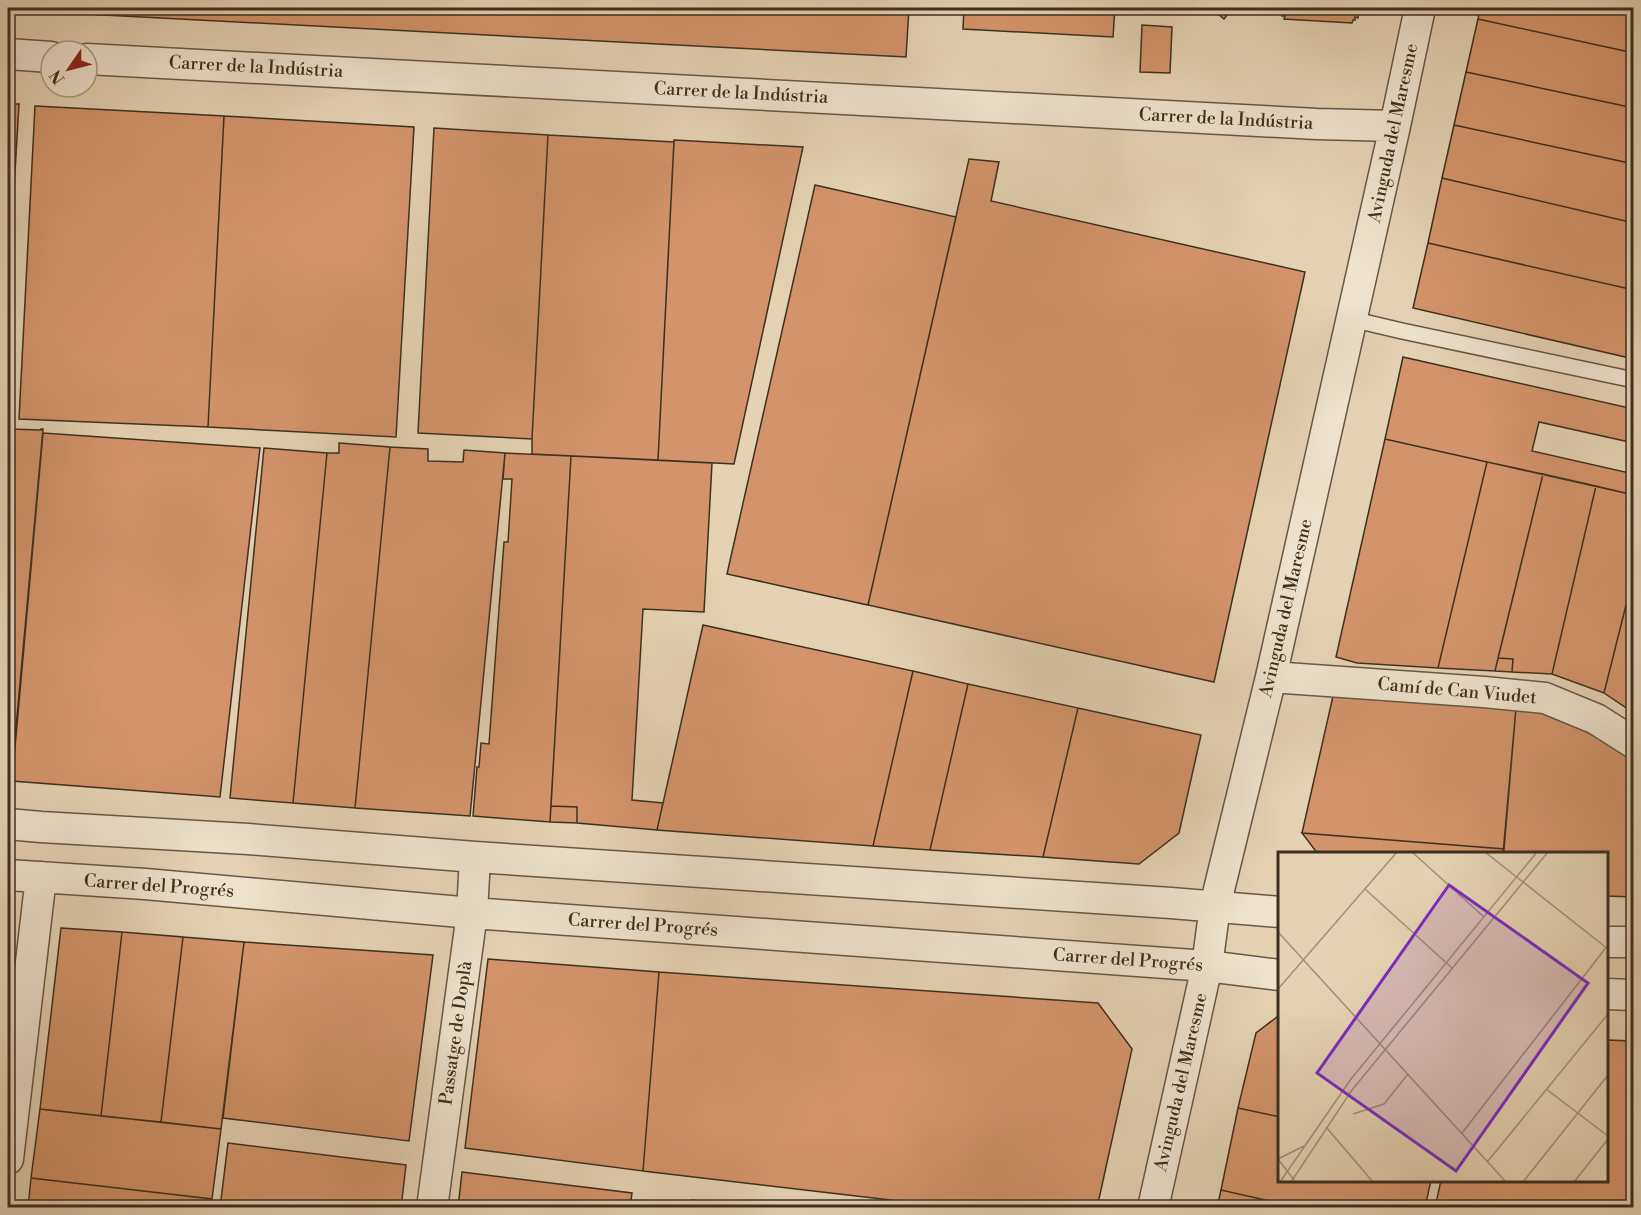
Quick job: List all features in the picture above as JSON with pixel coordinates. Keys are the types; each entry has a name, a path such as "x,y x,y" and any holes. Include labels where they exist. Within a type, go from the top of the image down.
{"street":[{"name":"Avinguda del Maresme","path":"1153,1208 1207,966 1215,906 1271,677 1420,8"},
{"path":"8,54 39,56"},
{"name":"Carrer de la Indústria","path":"99,59 1317,124 1395,126"},
{"name":"Camí de Can Viudet","path":"1271,677 1545,698 1596,719 1634,743"},
{"path":"8,824 1278,912"},
{"name":"Passatge de Doplà","path":"432,1208 472,913 475,857"},
{"name":"Carrer del Progrés","path":"8,875 145,884 472,913 1207,966 1278,975"},
{"path":"8,1159 41,878"},
{"path":"1608,942 1634,942"},
{"path":"1608,994 1634,995"}],"lane":[{"path":"1351,319 1634,380"}],"building":[{"path":"8,8 37,8 37,12 8,10"},
{"path":"48,8 909,8 906,57 47,12"},
{"path":"964,8 1115,8 1113,37 963,29"},
{"path":"1211,8 1233,8 1224,19"},
{"path":"1271,8 1359,8 1358,18 1355,17 1352,23 1284,19 1285,16 1282,16 1282,13"},
{"path":"1480,8 1634,8 1634,53 1478,19"},
{"path":"1478,19 1634,53 1634,108 1466,72"},
{"path":"1142,25 1172,27 1170,73 1140,72"},
{"path":"1466,72 1634,108 1634,164 1454,125"},
{"path":"8,104 19,104 8,290"},
{"path":"35,106 224,116 208,427 19,419"},
{"path":"224,116 414,127 396,437 208,427"},
{"path":"1454,125 1634,164 1634,223 1442,178"},
{"path":"434,128 548,135 532,439 418,433"},
{"path":"548,135 674,142 658,460 532,454"},
{"path":"674,140 803,147 734,464 658,460"},
{"path":"969,159 999,162 991,201 1305,272 1214,682 868,605"},
{"path":"1442,178 1634,223 1634,290 1428,243"},
{"path":"815,185 956,217 868,605 727,574"},
{"path":"1428,243 1634,290 1634,359 1413,308"},
{"path":"1403,357 1634,409 1634,443 1539,422 1532,451 1634,474 1634,495 1385,439"},
{"path":"8,396 10,396 9,429 43,429 11,783 8,783"},
{"path":"43,433 260,448 220,797 12,781"},
{"path":"1385,439 1487,462 1438,668 1357,663 1336,657"},
{"path":"339,443 390,447 355,808 293,803 327,453 339,453"},
{"path":"390,447 428,449 428,461 463,462 464,450 505,453 470,816 355,808"},
{"path":"264,448 327,453 293,803 230,798"},
{"path":"505,453 571,456 550,822 473,816 481,743 489,744 504,542 508,542 512,479 503,479"},
{"path":"571,456 712,463 704,612 643,609 632,800 663,803 657,830 577,823 577,807 551,806"},
{"path":"1487,462 1543,474 1495,671 1438,668"},
{"path":"1543,474 1596,486 1552,674 1512,672 1513,659 1498,658"},
{"path":"1596,486 1634,495 1634,573 1604,693 1552,674"},
{"path":"1634,573 1634,713 1604,693"},
{"path":"703,625 913,671 873,846 657,830"},
{"path":"1498,658 1513,659 1512,672 1495,671"},
{"path":"913,671 968,684 930,850 873,846"},
{"path":"968,684 1078,708 1043,857 930,850"},
{"path":"1333,696 1516,708 1504,849 1302,833"},
{"path":"1078,708 1201,735 1179,833 1139,864 1043,857"},
{"path":"1516,708 1533,709 1573,725 1634,756 1634,897 1608,896 1608,852 1503,852"},
{"path":"551,806 577,807 577,823 550,822"},
{"path":"1302,833 1504,849 1503,852 1316,852"},
{"path":"61,928 122,932 101,1116 40,1109"},
{"path":"122,932 183,937 161,1122 101,1116"},
{"path":"183,937 244,942 221,1129 161,1122"},
{"path":"244,942 433,955 409,1141 223,1118"},
{"path":"488,959 659,972 643,1171 465,1148"},
{"path":"659,972 1098,1003 1132,1049 1097,1208 959,1208 643,1171"},
{"path":"1278,1017 1278,1117 1238,1108 1256,1033"},
{"path":"1608,1040 1634,1041 1634,1208 1435,1208 1441,1182 1608,1182"},
{"path":"1238,1108 1278,1117 1278,1182 1431,1182 1425,1208 1301,1208 1221,1190"},
{"path":"40,1109 221,1129 212,1199 31,1178"},
{"path":"228,1143 406,1165 401,1208 220,1208"},
{"path":"462,1172 632,1193 630,1208 458,1208"},
{"path":"31,1178 212,1199 211,1208 28,1208"},
{"path":"1221,1190 1301,1208 1217,1208"},
{"path":"692,1200 757,1208 691,1208"}]}
